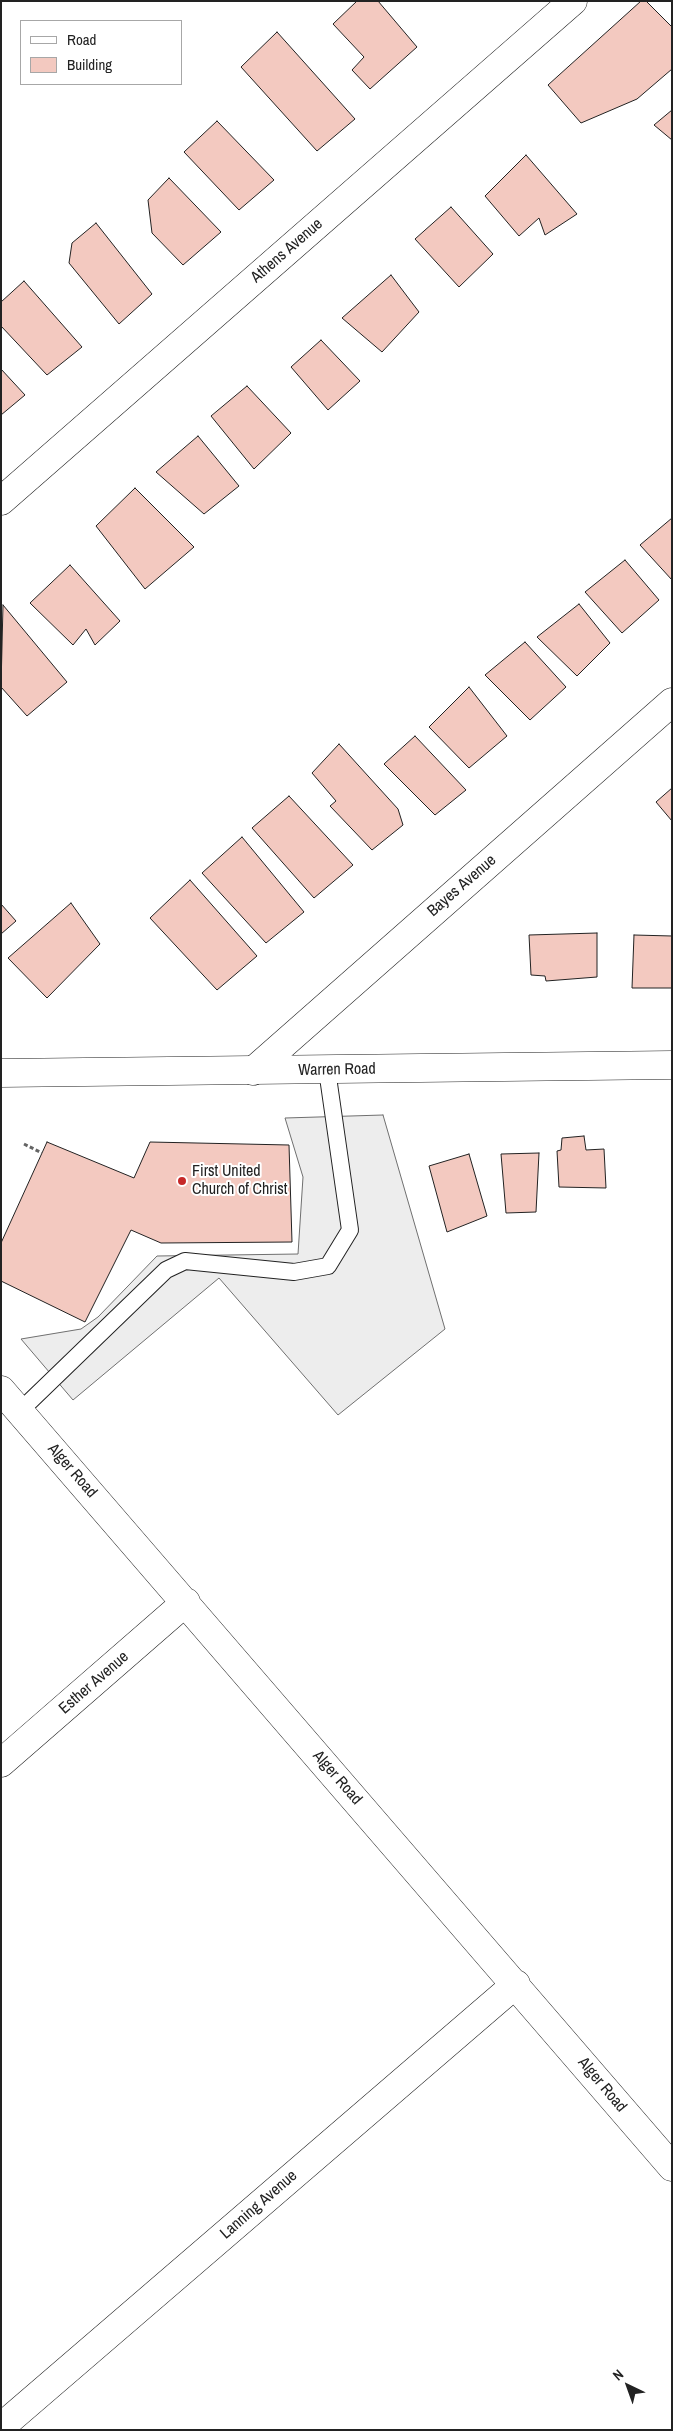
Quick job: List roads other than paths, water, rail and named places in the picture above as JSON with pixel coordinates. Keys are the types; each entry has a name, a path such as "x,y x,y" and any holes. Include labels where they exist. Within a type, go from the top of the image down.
{"street":[{"name":"Athens Avenue","path":"1,501 573,1"},
{"name":"Bayes Avenue","path":"253,1071 672,702"},
{"name":"Warren Road","path":"1,1072 253,1071 672,1065"},
{"name":"Alger Road","path":"1,1390 516,1984 672,2167"},
{"name":"Esther Avenue","path":"1,1763 186,1602"},
{"name":"Lanning Avenue","path":"1,2427 516,1984"}],"lane":[{"path":"20,1411 166,1270 185,1261 294,1272 328,1266 350,1230 327,1070"}],"place":[{"name":"First United Church of Christ","path":"182,1181"}]}
